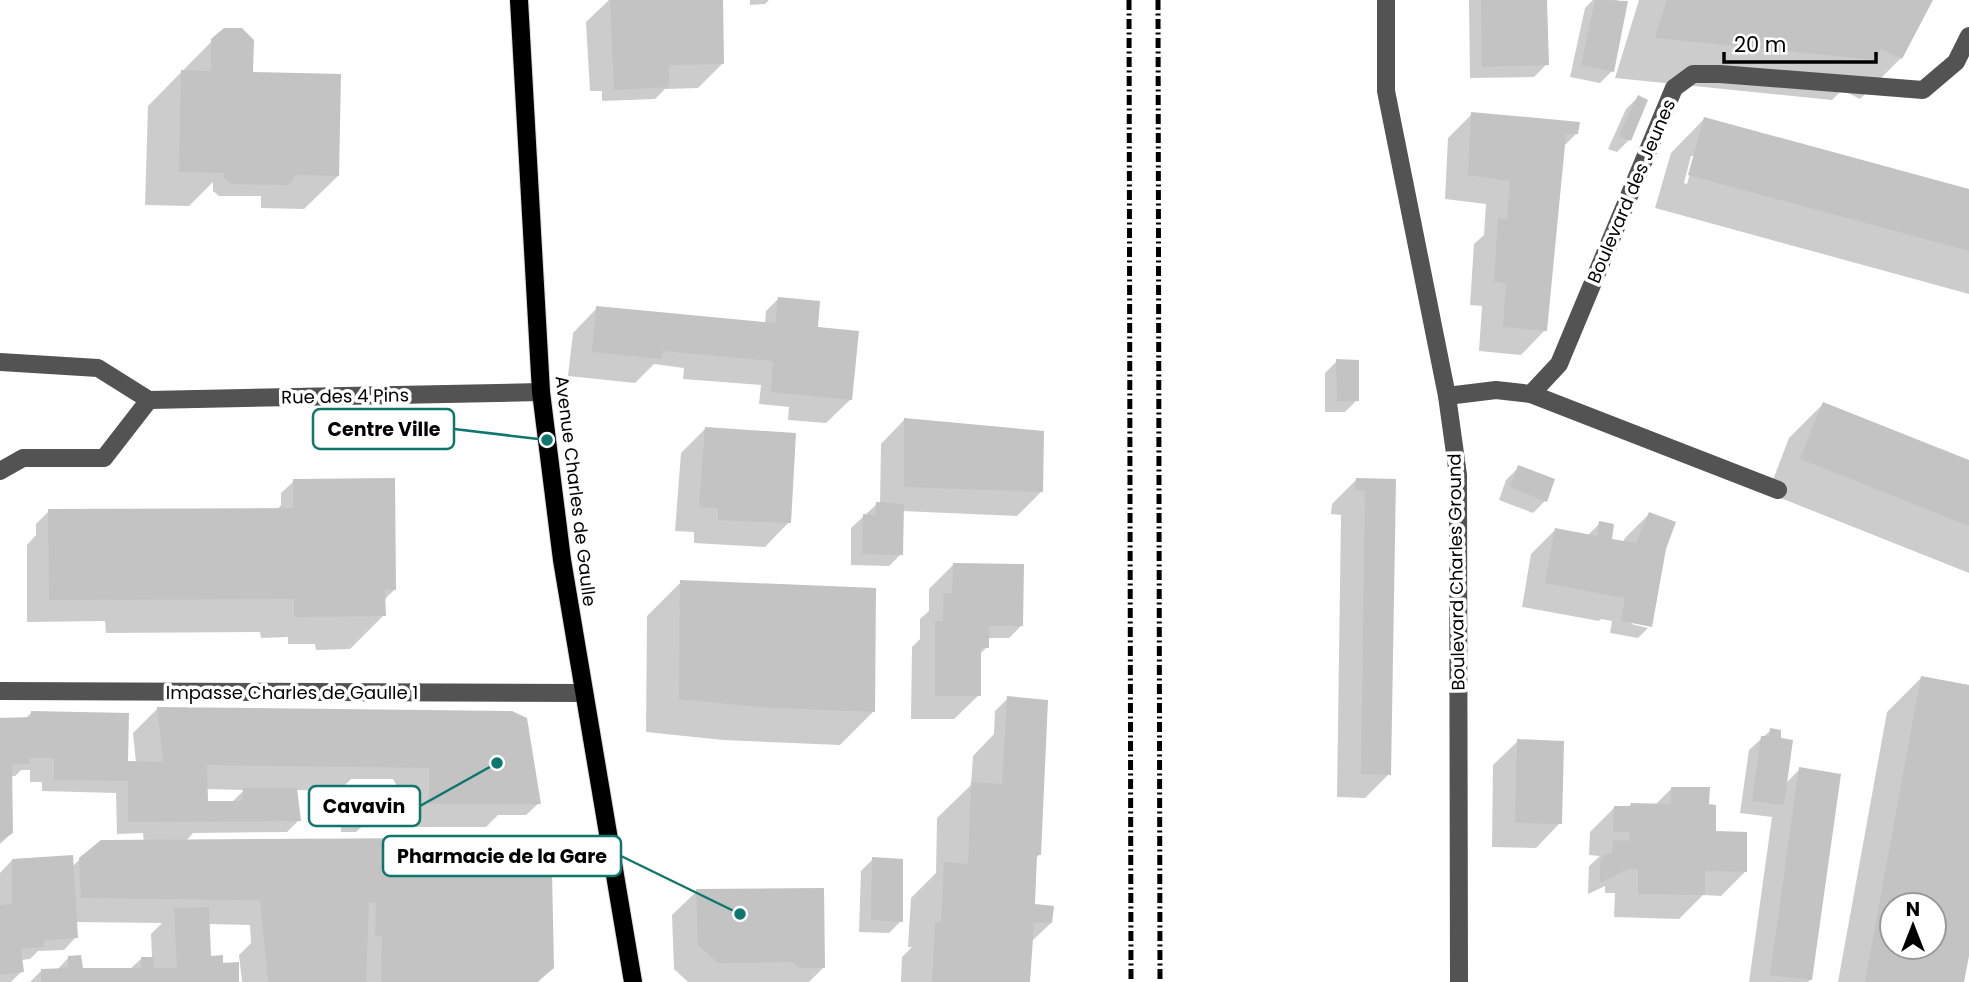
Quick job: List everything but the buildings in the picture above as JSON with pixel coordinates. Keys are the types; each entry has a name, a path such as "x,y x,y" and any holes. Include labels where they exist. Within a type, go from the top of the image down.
{"main road":[{"name":"Avenue Charles de Gaulle","path":"519,0 541,392 562,561 633,982"}],"street":[{"name":"Boulevard Charles Ground","path":"1387,0 1387,91 1447,396 1458,475 1459,982"},
{"name":"Boulevard des Jeunes","path":"1531,394 1559,364 1674,88 1693,74 1720,74 1923,90 1962,66 1969,36"},
{"path":"0,362 98,368 149,400 104,458 23,458 0,471"},
{"path":"1447,396 1496,390 1531,394 1778,490"},
{"name":"Rue des 4 Pins","path":"149,400 541,392"},
{"name":"Impasse Charles de Gaulle 1","path":"0,691 584,693"}],"railway":[{"path":"1129,0 1131,982"},
{"path":"1158,0 1160,982"}],"place":[{"name":"Centre Ville","path":"547,440"},
{"name":"Cavavin","path":"497,763"},
{"name":"Pharmacie de la Gare","path":"740,914"}]}
